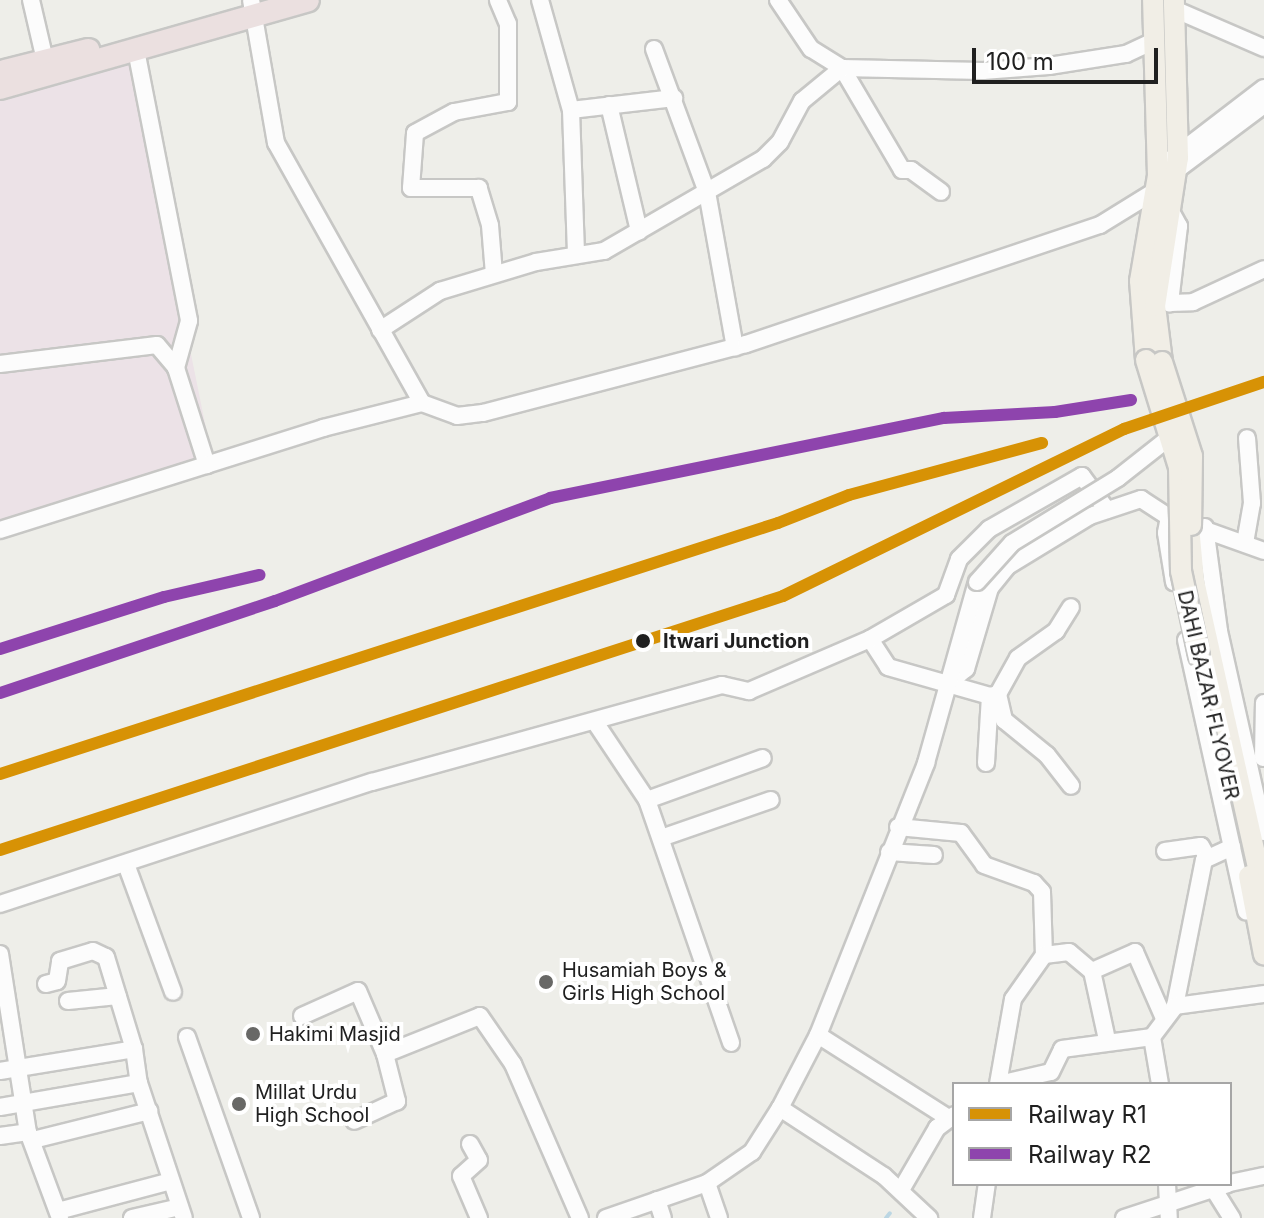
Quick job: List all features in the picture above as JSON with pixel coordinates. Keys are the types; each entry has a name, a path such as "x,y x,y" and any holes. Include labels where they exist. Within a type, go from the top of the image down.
{"highway":[{"path":"8,78 45,60 255,5 308,0"},
{"path":"8,78 136,50 255,5"}],"main road":[{"path":"1153,0 1165,172"},
{"path":"1165,172 1174,5"},
{"name":"DAHI BAZAR FLYOVER","path":"1165,172 1162,217 1139,300 1146,360 1193,472 1194,581 1264,893"},
{"name":"DAHI BAZAR FLYOVER","path":"1176,431 1181,571 1263,947"}],"street":[{"path":"31,0 45,60"},
{"path":"494,274 490,225 479,188 411,188 415,133 454,112 508,102 508,24 498,0"},
{"path":"540,0 567,82 571,110 576,255"},
{"path":"778,0 811,49 842,68 902,170 911,170 941,192"},
{"path":"255,5 276,143 422,403"},
{"path":"1174,5 1264,48"},
{"path":"380,330 440,291 494,274 604,251 763,159 780,142 802,101 842,68 983,71 1049,66 1126,54 1156,40"},
{"path":"654,49 707,192 735,347"},
{"path":"136,50 189,321 176,368"},
{"path":"0,530 207,465 422,403 457,416 483,413 735,347 1100,225 1264,88"},
{"path":"571,110 674,98"},
{"path":"609,105 639,231"},
{"path":"1165,172 1264,105"},
{"path":"1162,217 1179,226 1170,303 1193,302 1264,269"},
{"path":"0,364 157,345 176,368 207,465"},
{"path":"606,1218 707,1183 752,1152 780,1108 818,1035 898,827 926,763 950,667 977,582 991,561 1118,478 1176,431"},
{"path":"1245,543 1252,503 1247,438"},
{"path":"0,904 372,782 722,685 749,691 870,639 946,595 959,559 989,529 1082,476 1107,510"},
{"path":"946,685 966,669 990,588 1008,566 1064,528 1141,499 1169,517 1205,527 1264,551"},
{"path":"1169,517 1166,533 1175,590 1249,925 1263,947"},
{"path":"1205,527 1219,631 1258,758"},
{"path":"986,763 994,695 1018,658 1056,631 1071,607"},
{"path":"870,639 888,667 946,685 994,695"},
{"path":"994,695 1004,720 1047,755 1071,786"},
{"path":"1264,703 1258,758 1264,832"},
{"path":"595,722 647,800 731,1043"},
{"path":"647,800 763,758"},
{"path":"661,838 771,800"},
{"path":"898,827 961,833 984,865 1034,883 1042,892 1044,955 1013,999 999,1079 1038,1080 1051,1072 1062,1049 1107,1040 1152,1037"},
{"path":"1160,1082 1152,1037 1169,1011 1207,857 1201,846 1165,851"},
{"path":"1207,857 1232,847"},
{"path":"889,852 934,855"},
{"path":"126,864 173,992"},
{"path":"46,984 57,981 60,961 100,951 118,996 134,1049 139,1083 182,1212 132,1218"},
{"path":"1044,955 1069,952 1092,971 1107,1040"},
{"path":"1092,971 1135,952 1169,1011"},
{"path":"0,954 31,1136 59,1214 171,1181"},
{"path":"302,1016 358,991 385,1054 397,1101 354,1121"},
{"path":"1169,1011 1264,994"},
{"path":"68,1001 118,996"},
{"path":"385,1054 480,1016 513,1064 580,1218"},
{"path":"818,1035 952,1117 937,1128 901,1190"},
{"path":"187,1037 251,1218"},
{"path":"0,1071 134,1049"},
{"path":"0,1107 139,1083"},
{"path":"780,1108 901,1190 929,1218"},
{"path":"0,1136 31,1136 149,1111"},
{"path":"470,1144 479,1160 461,1176 479,1218"},
{"path":"1232,1183 1264,1176"},
{"path":"707,1183 719,1218"},
{"path":"982,1218 987,1186"},
{"path":"1167,1186 1168,1210"},
{"path":"1124,1218 1168,1210 1222,1186"},
{"path":"1224,1186 1232,1218"},
{"path":"657,1200 663,1218"}],"shaded area":[{"path":"132,62 214,468 0,536 0,98"}],"waterway":[{"path":"886,1218 890,1213"}],"rail line":[{"name":"R1","path":"0,850 783,596 1124,429 1264,382"},
{"name":"R2","path":"0,693 275,601 550,498 944,418 1055,412 1131,400"},
{"name":"R1","path":"0,774 778,523 849,495 1042,443"},
{"name":"R2","path":"0,649 164,597 259,575"}],"place":[{"name":"Itwari Junction","path":"643,641"},
{"name":"Husamiah Boys & Girls High School","path":"546,982"},
{"name":"Hakimi Masjid","path":"253,1034"},
{"name":"Millat Urdu High School","path":"239,1104"}]}
